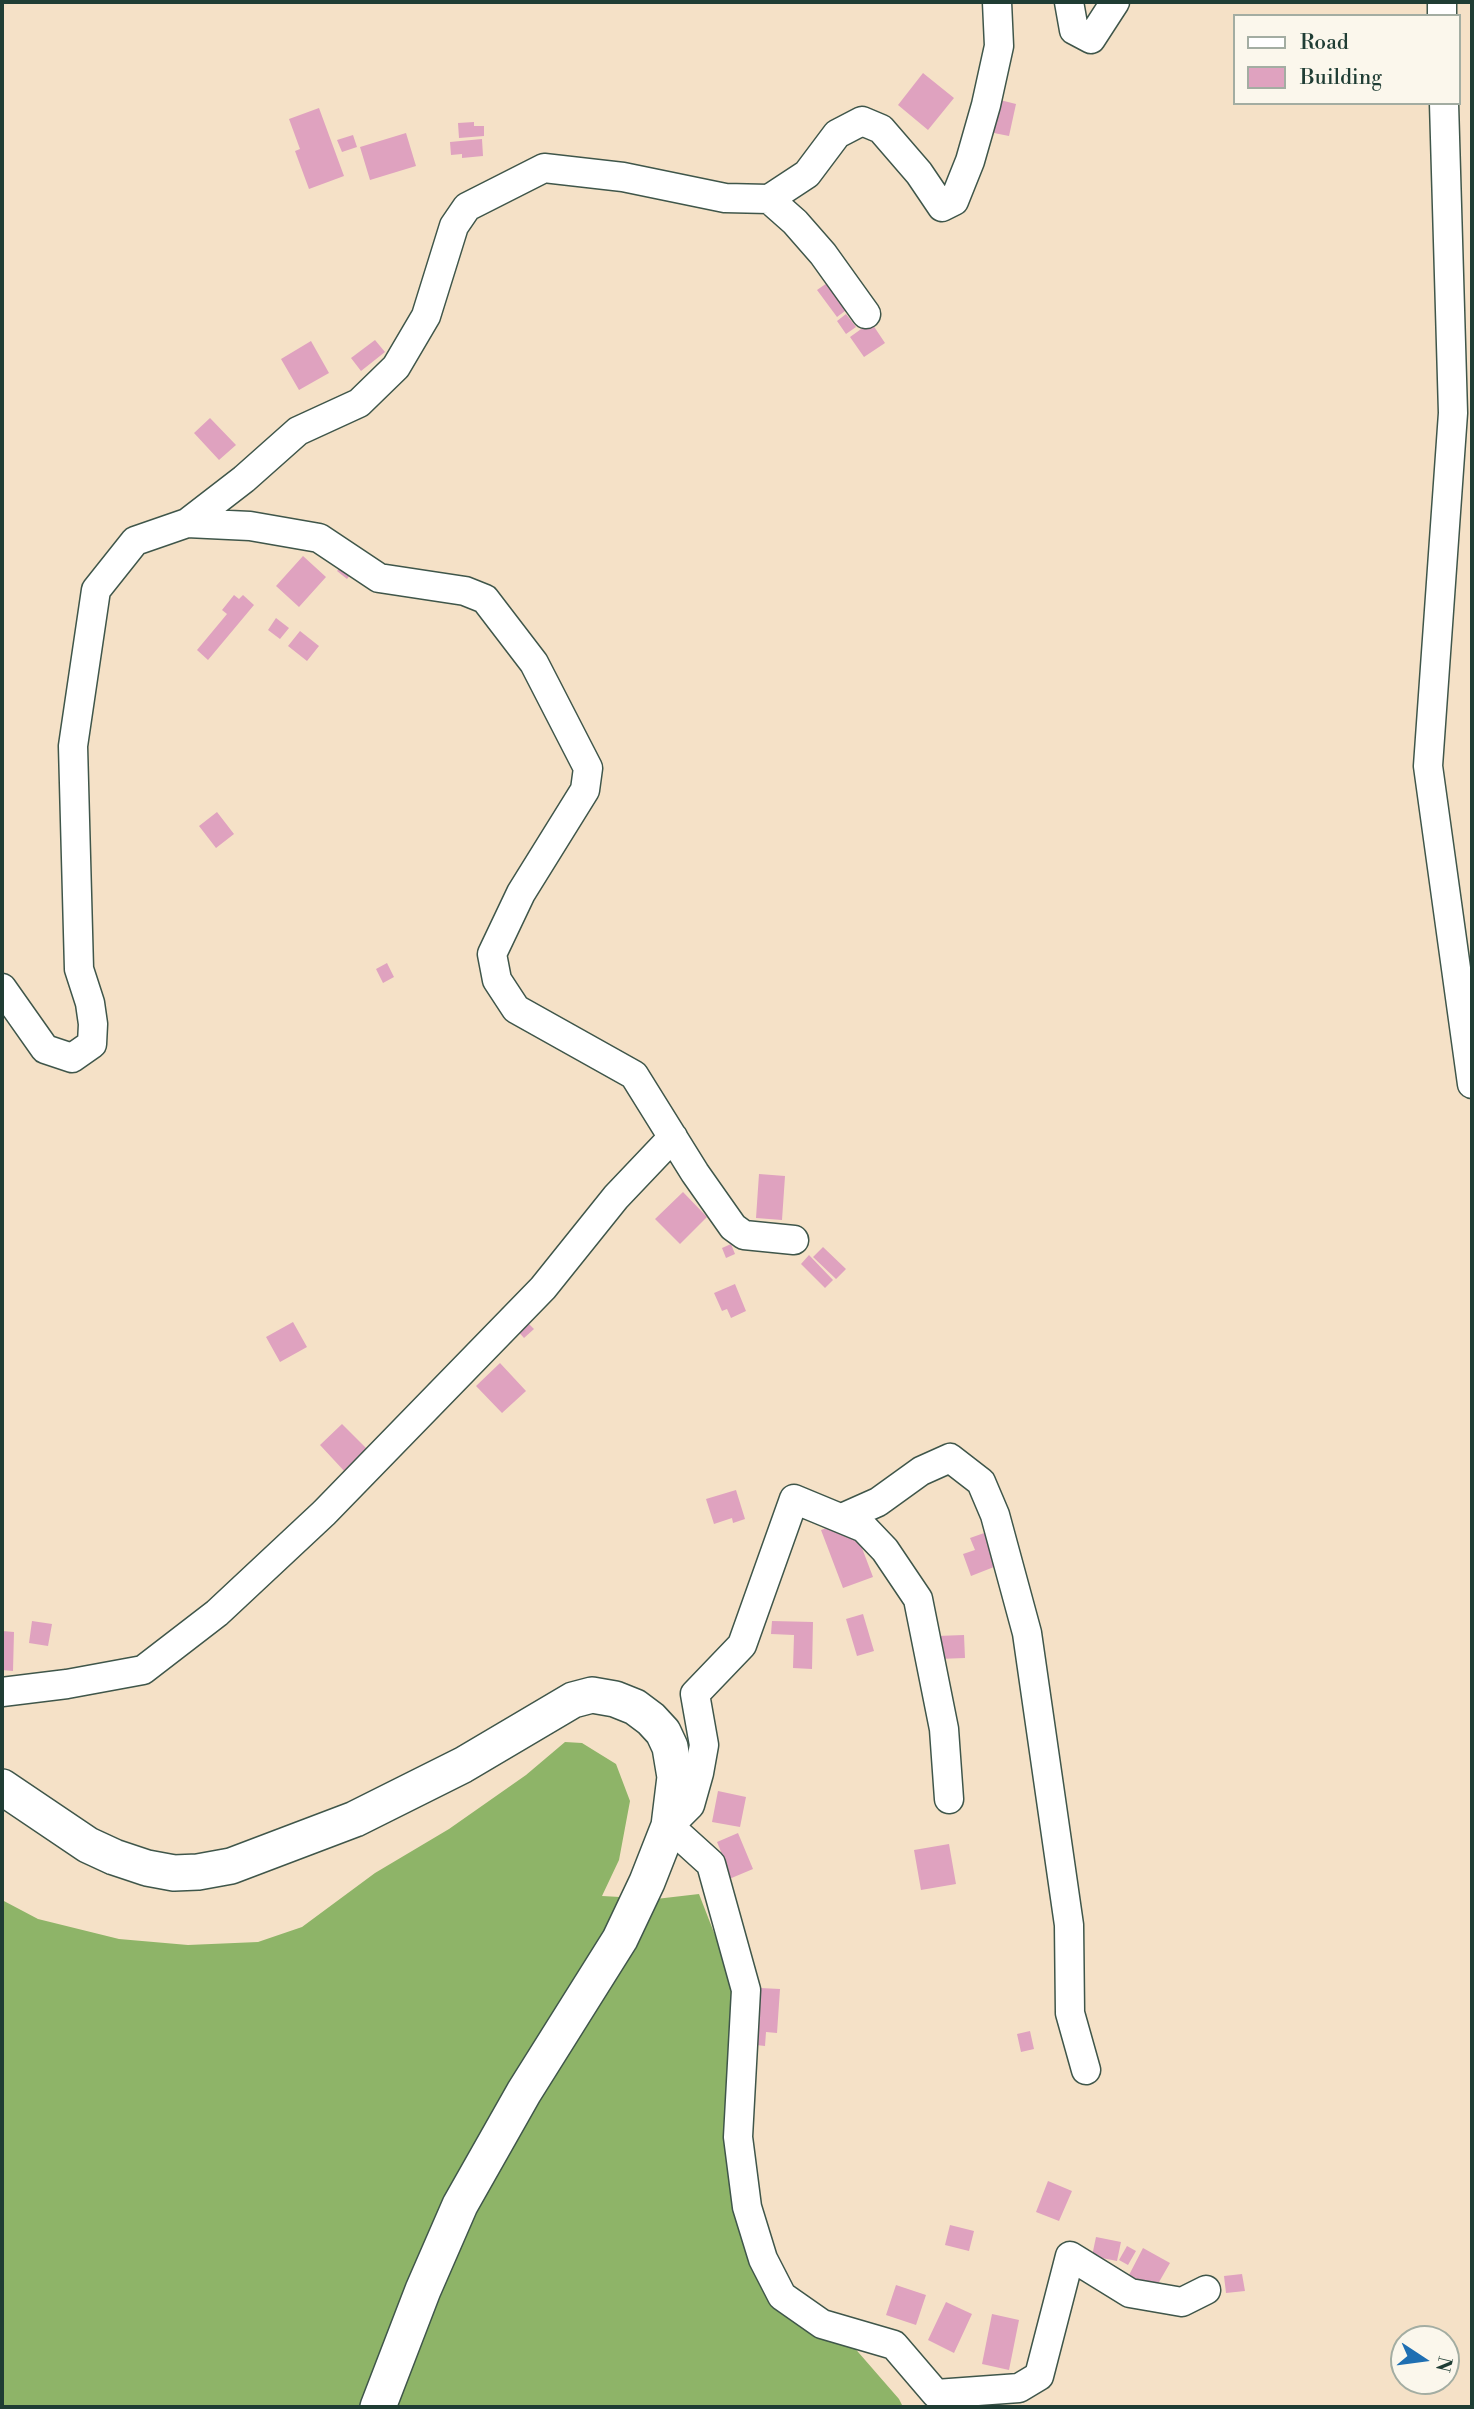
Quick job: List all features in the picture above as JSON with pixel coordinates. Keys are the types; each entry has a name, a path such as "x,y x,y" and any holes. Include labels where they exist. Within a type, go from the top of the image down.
{"main road":[{"path":"2,1787 79,1839 114,1857 160,1871 198,1872 230,1866 355,1819 463,1765 573,1700 592,1695 615,1699 635,1707 663,1732 670,1747 675,1777 669,1826 647,1882 620,1939 524,2092 460,2205 423,2290 378,2407"},
{"path":"2,1809 84,1861 113,1875 140,1885 168,1890 197,1889 278,1871 330,1853 479,1777 567,1724 593,1714 609,1713 626,1721 642,1735 654,1751 661,1770 656,1813 645,1848 590,1959 443,2193 409,2273 359,2407"}],"street":[{"path":"2,988 45,1049 72,1058 92,1044 90,1003 79,969 74,746 96,590 135,541 187,523 244,479 298,431 359,403 396,367 426,316 454,226 467,207 544,168 623,177 725,198 769,199 807,174 837,134 862,121 881,129 919,173 942,207 954,201 970,161 986,105 999,46 997,2"},
{"path":"1069,2 1074,30 1091,39 1115,2"},
{"path":"1444,105 1453,414 1428,765 1472,1084"},
{"path":"769,199 795,222 823,254 866,314"},
{"path":"187,523 250,526 319,538 379,578 465,591 485,599 534,663 588,768 585,790 521,893 492,954 497,980 516,1009 634,1075 733,1227 744,1235 793,1240"},
{"path":"2,1692 67,1684 143,1670 217,1614 324,1513 543,1288 616,1196 673,1137"},
{"path":"842,1518 878,1502 921,1471 950,1458 981,1482 995,1515 1027,1633 1069,1924 1070,2013 1086,2070"},
{"path":"949,1799 944,1728 918,1599 886,1550 864,1528 794,1499 742,1645 695,1694 704,1745 699,1773 690,1805 669,1826 711,1864 746,1990 738,2137 747,2207 763,2259 782,2296 822,2324 894,2345 936,2394 1019,2388 1039,2376 1070,2256 1130,2293 1182,2302 1206,2290"}],"green space":[{"path":"565,1742 582,1743 616,1764 630,1801 619,1860 602,1896 656,1899 699,1894 737,1992 731,2153 771,2288 852,2345 903,2407 2,2407 2,1900 38,1919 119,1939 188,1945 258,1942 302,1927 375,1873 449,1829 526,1775"}],"building":[{"path":"923,73 954,98 928,130 898,105"},
{"path":"996,99 1016,104 1009,136 989,132"},
{"path":"319,108 344,176 309,189 295,151 300,149 289,119"},
{"path":"474,122 474,126 484,126 484,136 459,138 458,123"},
{"path":"406,133 416,166 370,180 360,147"},
{"path":"353,135 357,147 342,152 337,140"},
{"path":"482,139 483,156 462,158 462,154 451,155 450,142"},
{"path":"830,281 849,308 837,317 817,290"},
{"path":"846,314 856,327 846,334 837,321"},
{"path":"871,322 885,343 864,357 850,337"},
{"path":"375,340 385,352 361,371 351,358"},
{"path":"311,341 329,373 299,390 281,359"},
{"path":"210,418 236,445 219,460 194,433"},
{"path":"303,556 326,577 299,607 276,586"},
{"path":"346,560 355,568 347,579 337,571"},
{"path":"234,595 239,599 243,595 254,605 208,660 197,650 227,614 222,610"},
{"path":"276,618 289,628 280,639 268,630"},
{"path":"300,631 319,646 307,661 288,646"},
{"path":"217,812 234,834 216,848 199,826"},
{"path":"387,963 394,977 383,983 376,969"},
{"path":"759,1174 785,1176 782,1220 756,1218"},
{"path":"683,1192 707,1217 680,1244 655,1219"},
{"path":"731,1244 735,1254 726,1258 722,1248"},
{"path":"823,1247 846,1269 836,1279 813,1257"},
{"path":"809,1255 833,1280 825,1288 801,1264"},
{"path":"735,1284 746,1311 731,1318 727,1309 722,1311 714,1293"},
{"path":"525,1320 534,1329 524,1338 516,1329"},
{"path":"293,1322 307,1347 280,1362 266,1337"},
{"path":"500,1363 526,1391 502,1413 476,1386"},
{"path":"342,1424 369,1451 346,1473 320,1445"},
{"path":"736,1490 745,1519 733,1523 732,1518 714,1524 706,1499"},
{"path":"837,1524 854,1527 873,1577 843,1588 821,1530"},
{"path":"987,1532 999,1565 971,1576 963,1554 975,1550 970,1538"},
{"path":"863,1614 874,1651 857,1656 846,1619"},
{"path":"32,1621 52,1624 48,1646 29,1643"},
{"path":"772,1621 813,1622 812,1669 793,1668 794,1635 771,1634"},
{"path":"2,1631 14,1632 13,1671 2,1670"},
{"path":"964,1635 965,1658 938,1659 937,1636"},
{"path":"718,1791 746,1797 740,1827 712,1822"},
{"path":"738,1833 753,1869 722,1882 714,1863 724,1859 717,1842"},
{"path":"949,1844 956,1884 921,1890 914,1850"},
{"path":"760,1988 780,1989 777,2033 766,2032 765,2046 756,2045"},
{"path":"1030,2031 1034,2049 1021,2052 1017,2034"},
{"path":"1048,2181 1072,2191 1059,2221 1036,2212"},
{"path":"950,2225 974,2231 969,2251 945,2245"},
{"path":"1096,2237 1121,2242 1117,2261 1092,2256"},
{"path":"1127,2246 1136,2251 1128,2265 1119,2260"},
{"path":"1143,2248 1170,2263 1155,2289 1129,2275"},
{"path":"1242,2274 1245,2291 1226,2293 1224,2276"},
{"path":"896,2285 926,2295 916,2325 886,2315"},
{"path":"946,2302 972,2314 954,2353 928,2340"},
{"path":"992,2314 1019,2320 1009,2370 982,2364"}]}
